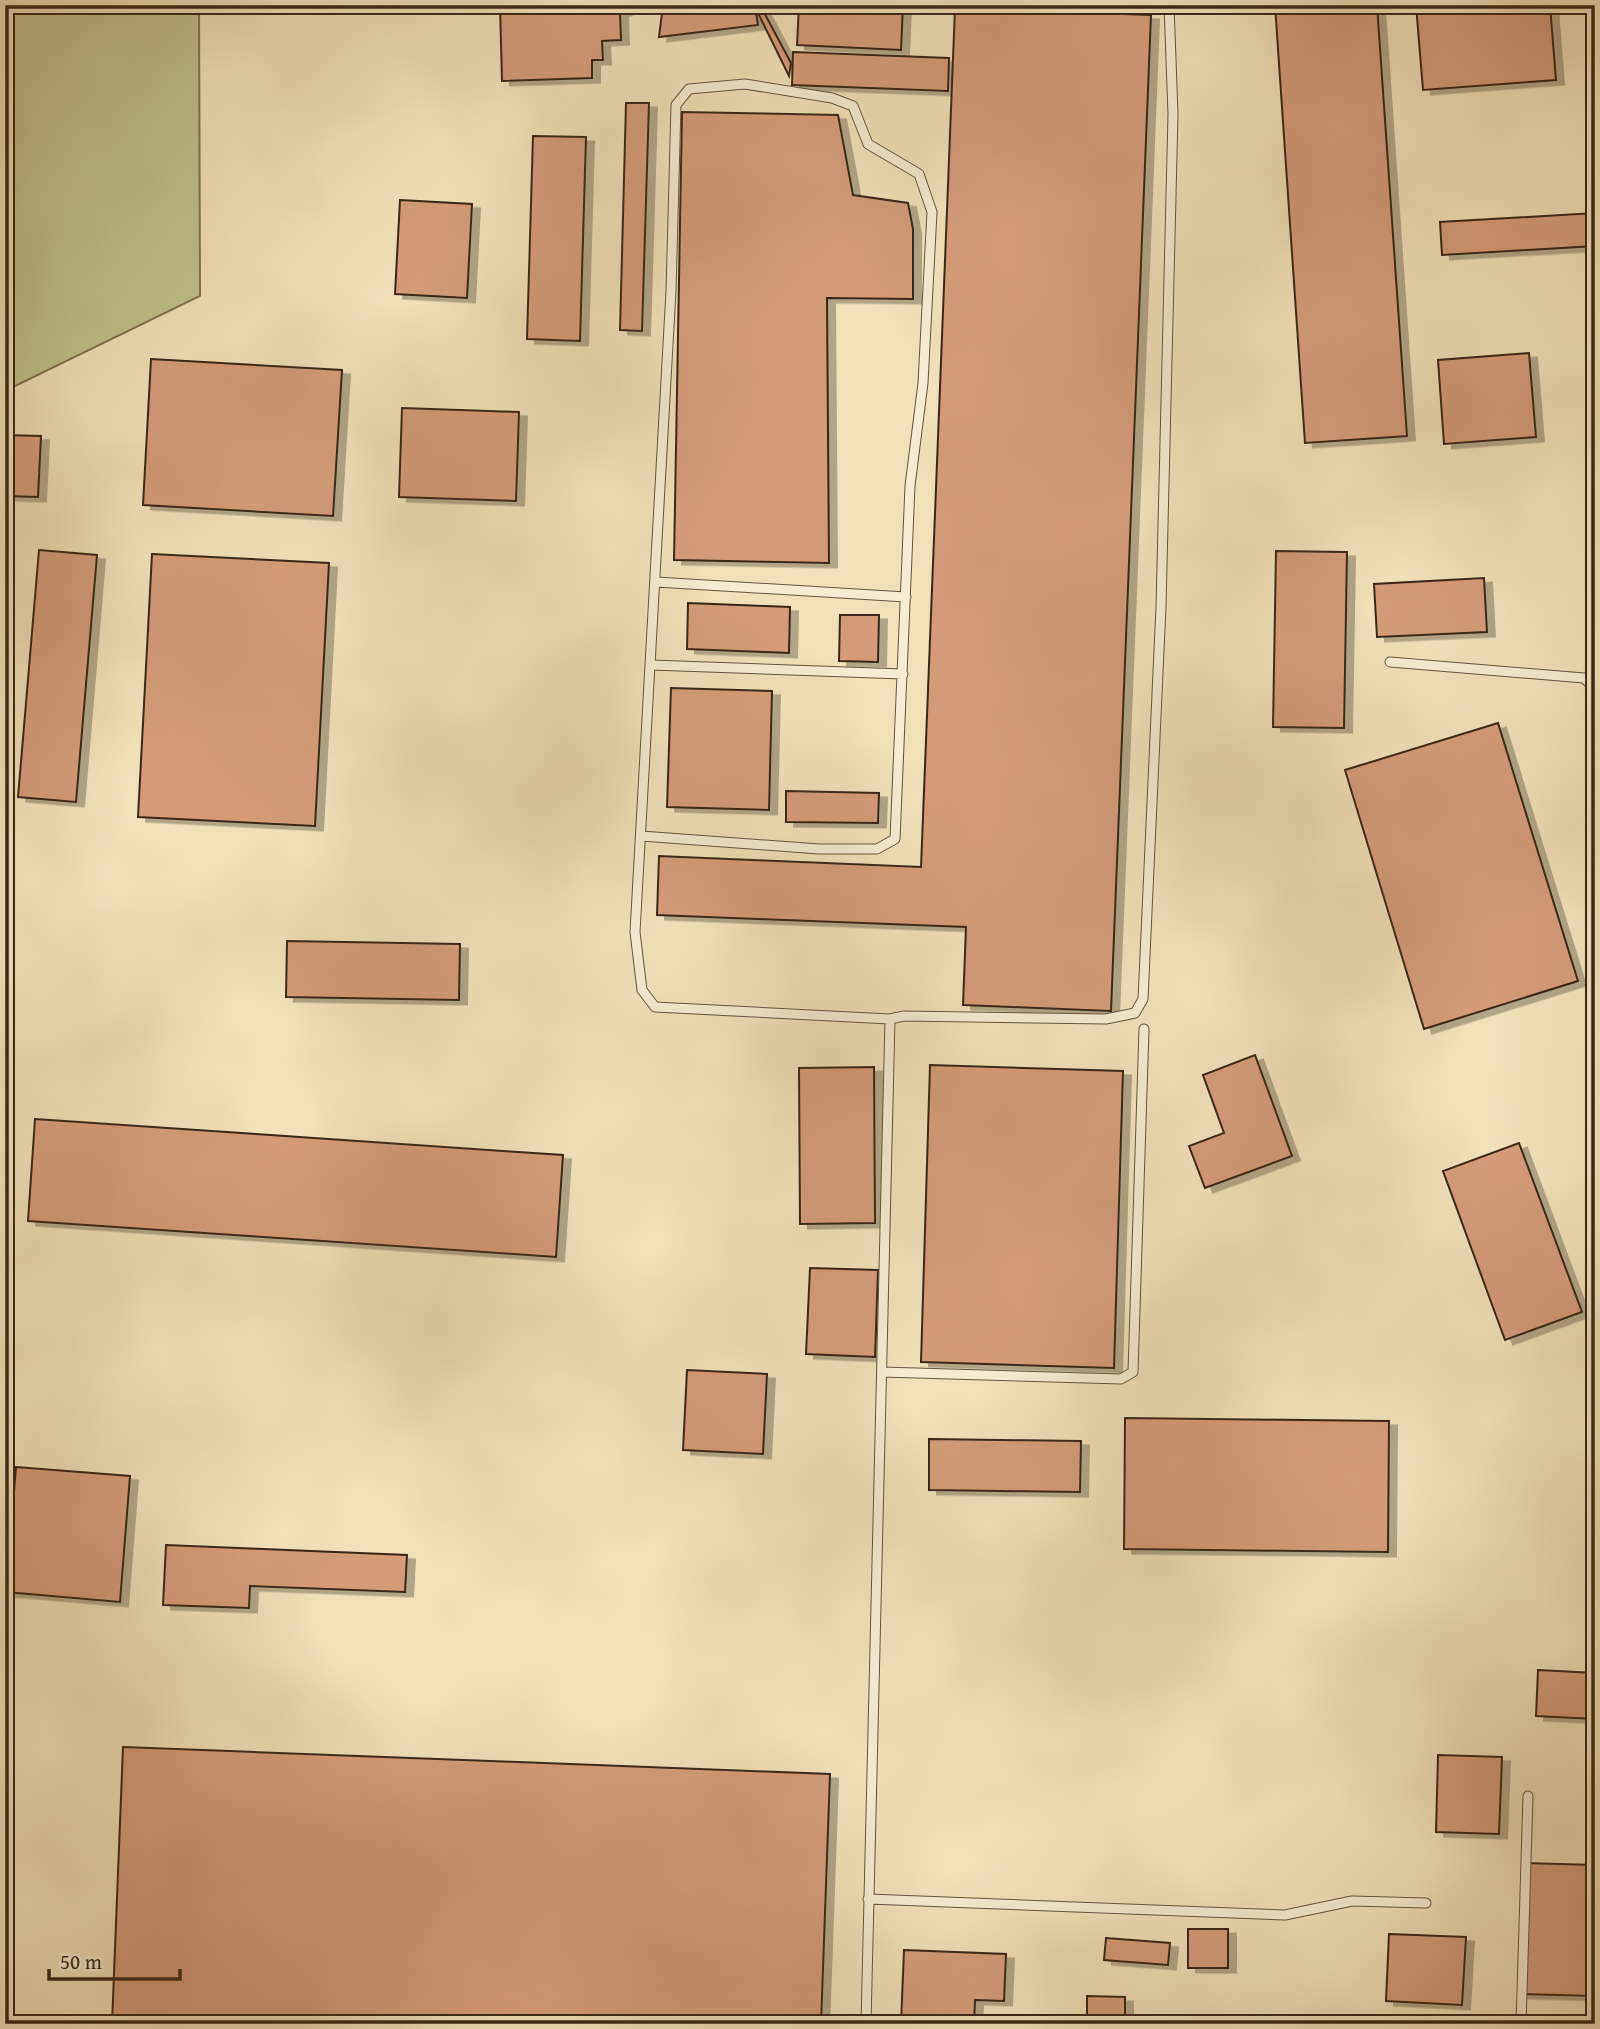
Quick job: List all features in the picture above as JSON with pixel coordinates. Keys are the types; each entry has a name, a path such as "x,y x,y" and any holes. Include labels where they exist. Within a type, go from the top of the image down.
{"lane":[{"path":"641,836 819,849 877,849 895,839 910,486 923,383 932,212 919,174 868,144 853,106 832,98 745,84 689,89 676,105 671,292 635,932 642,990 655,1007 890,1018 1106,1019 1135,1013 1143,999 1161,607 1173,114 1169,5"},
{"path":"656,582 906,597"},
{"path":"1390,662 1584,678 1595,689"},
{"path":"651,665 903,674"},
{"path":"866,2024 890,1018"},
{"path":"883,1372 1121,1379 1133,1373 1144,1029"},
{"path":"1521,2024 1528,1796"},
{"path":"868,1899 1284,1915 1352,1901 1426,1903"}],"green space":[{"path":"5,5 199,5 200,296 5,391"}],"building":[{"path":"500,5 637,5 620,12 621,40 602,41 603,60 592,60 592,78 502,81"},
{"path":"663,5 755,5 758,25 659,37"},
{"path":"758,5 791,63 789,76 758,13"},
{"path":"799,5 903,5 901,50 797,45"},
{"path":"1275,5 1377,5 1407,436 1305,443"},
{"path":"1416,5 1550,5 1556,80 1423,90"},
{"path":"955,8 1151,15 1111,1011 963,1005 966,927 657,915 659,856 921,867"},
{"path":"793,52 949,58 948,91 792,85"},
{"path":"626,103 649,103 642,331 620,330"},
{"path":"682,112 838,115 853,195 908,203 913,229 913,299 827,298 829,563 674,560"},
{"path":"533,136 586,137 580,341 527,339"},
{"path":"400,200 472,204 467,298 395,294"},
{"path":"1595,213 1595,246 1442,255 1440,222"},
{"path":"1529,353 1536,437 1444,444 1438,360"},
{"path":"151,359 342,370 333,516 143,505"},
{"path":"402,408 519,412 516,501 399,497"},
{"path":"5,435 41,436 38,497 5,496"},
{"path":"39,550 97,555 76,802 18,797"},
{"path":"1276,551 1347,552 1344,728 1273,727"},
{"path":"152,554 329,563 315,826 138,817"},
{"path":"1484,578 1487,632 1377,637 1374,584"},
{"path":"688,603 790,607 789,653 687,649"},
{"path":"840,615 879,615 878,662 839,661"},
{"path":"671,688 772,691 769,810 667,807"},
{"path":"1498,723 1578,981 1424,1029 1345,770"},
{"path":"786,791 879,793 878,823 786,822"},
{"path":"287,941 460,944 459,1000 286,997"},
{"path":"1255,1055 1292,1156 1205,1188 1189,1146 1224,1133 1203,1075"},
{"path":"930,1065 1123,1071 1114,1368 921,1362"},
{"path":"874,1067 875,1223 800,1224 799,1068"},
{"path":"35,1119 563,1155 556,1257 28,1221"},
{"path":"1519,1143 1582,1312 1505,1340 1443,1171"},
{"path":"810,1268 878,1270 875,1357 806,1354"},
{"path":"687,1370 767,1374 763,1454 683,1450"},
{"path":"1125,1418 1389,1421 1388,1552 1124,1549"},
{"path":"929,1439 1081,1441 1080,1492 929,1490"},
{"path":"16,1467 130,1476 120,1602 6,1592"},
{"path":"166,1545 407,1555 405,1592 250,1586 249,1608 163,1605"},
{"path":"1538,1670 1595,1673 1595,1719 1536,1716"},
{"path":"123,1747 830,1774 821,2024 112,2024"},
{"path":"1438,1755 1502,1757 1499,1834 1436,1832"},
{"path":"1524,1863 1595,1865 1595,1996 1520,1994"},
{"path":"1188,1929 1228,1929 1228,1968 1188,1968"},
{"path":"1389,1934 1466,1937 1462,2005 1386,2001"},
{"path":"1106,1938 1170,1943 1168,1965 1104,1960"},
{"path":"904,1950 1006,1954 1004,2001 975,2000 974,2024 901,2024"},
{"path":"1087,1996 1125,1997 1125,2024 1087,2024"}]}
